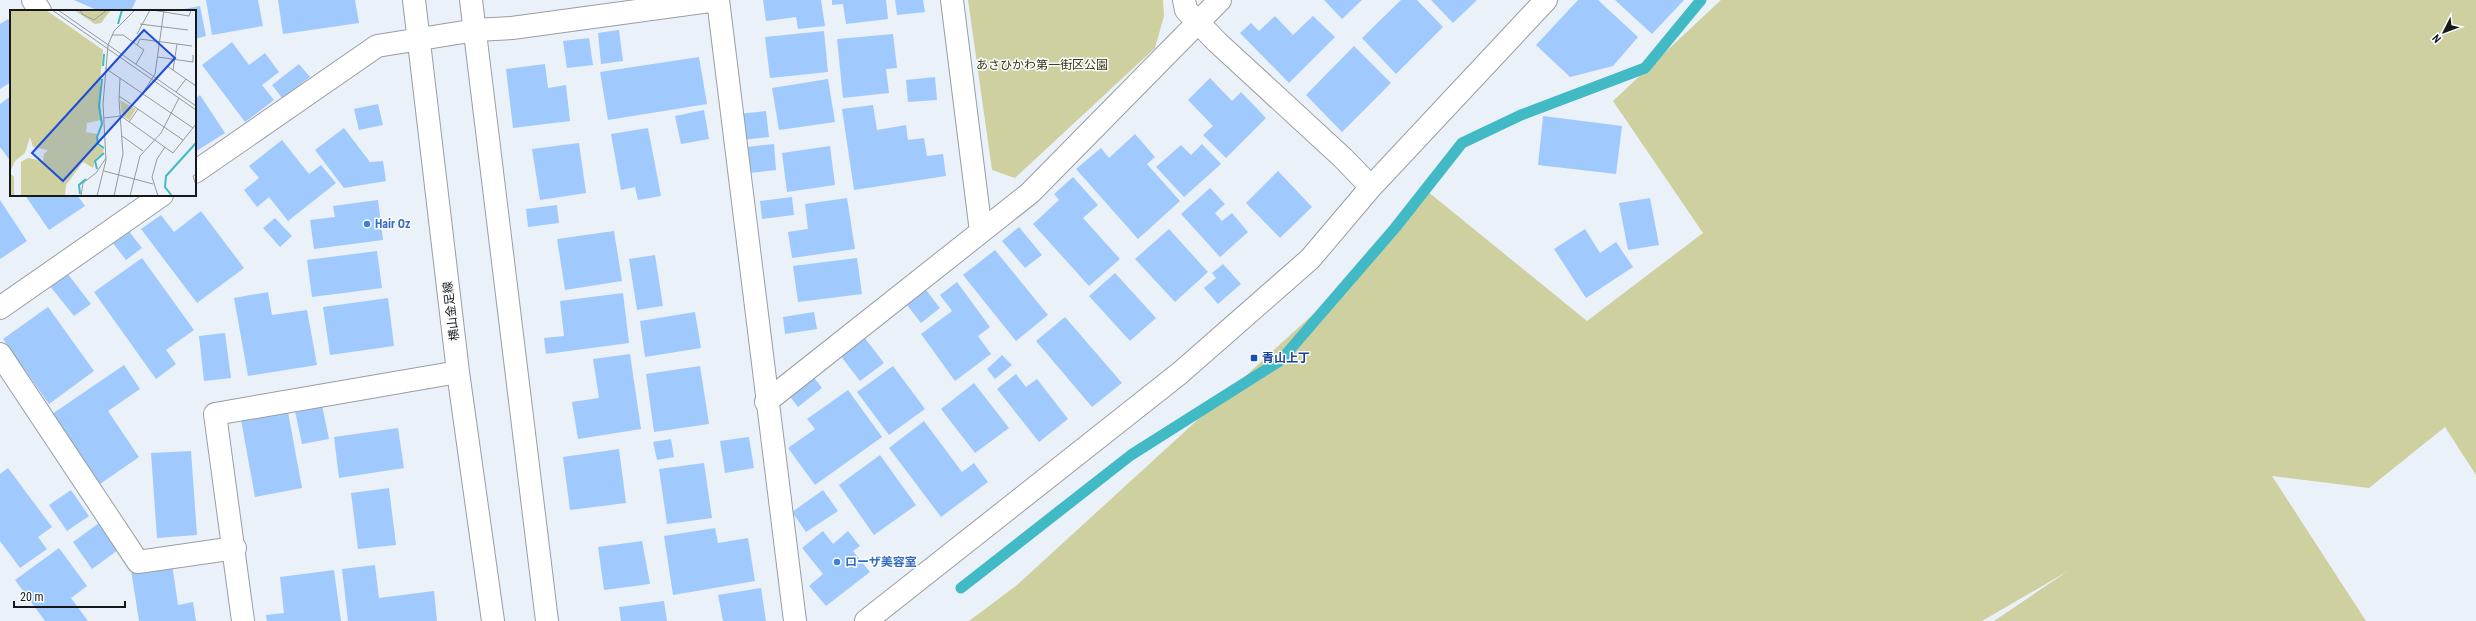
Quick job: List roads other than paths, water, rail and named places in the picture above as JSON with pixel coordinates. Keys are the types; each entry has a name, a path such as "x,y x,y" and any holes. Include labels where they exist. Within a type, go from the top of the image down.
{"street":[{"path":"33,0 39,10"},
{"name":"横山金足線","path":"414,0 458,372 494,621"},
{"path":"472,0 547,621"},
{"path":"196,171 377,46 476,30 512,28 717,0 766,402 795,621"},
{"path":"952,0 981,232"},
{"path":"1184,0 1186,10 1343,158 1371,187"},
{"path":"766,402 1030,193 1220,0"},
{"path":"866,621 1180,373 1223,337 1310,259 1371,187 1546,0"},
{"path":"0,308 160,196"},
{"path":"0,354 138,562 235,548"},
{"path":"244,621 235,548 215,414 458,372"}],"waterway":[{"path":"961,588 1131,455 1281,360 1395,228 1462,143 1521,115 1645,68 1701,0"}],"place":[{"name":"Hair Oz","path":"367,224"},
{"name":"青山上丁","path":"1254,358"},
{"name":"ローザ美容室","path":"837,562"}],"park label":[{"name":"あさひかわ第一街区公園","path":"1042,65"}]}
